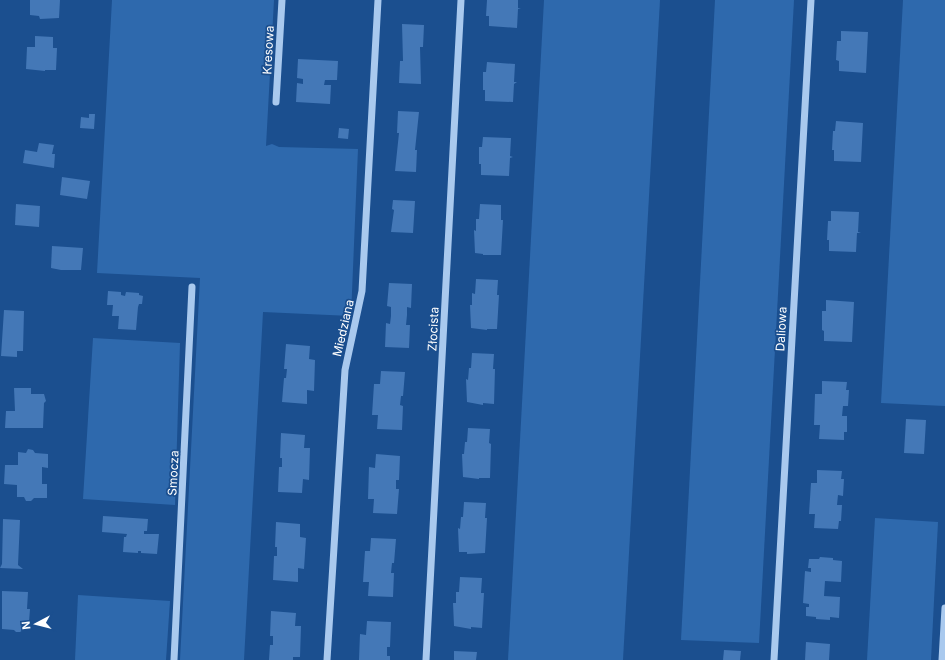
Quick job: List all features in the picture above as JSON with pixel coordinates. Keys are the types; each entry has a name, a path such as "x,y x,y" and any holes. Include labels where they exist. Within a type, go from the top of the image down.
{"street":[{"name":"Kresowa","path":"276,102 282,0"},
{"name":"Miedziana","path":"327,660 345,370 362,291 378,0"},
{"name":"Złocista","path":"426,660 461,0"},
{"name":"Daliowa","path":"774,660 811,0"},
{"name":"Smocza","path":"174,660 192,287"},
{"path":"942,660 945,608"}],"shaded area":[{"path":"112,0 274,0 266,146 272,144 279,147 358,149 351,316 263,312 244,660 180,660 200,278 97,273"},
{"path":"544,0 660,0 623,660 508,660"},
{"path":"715,0 794,0 759,643 681,640"},
{"path":"903,0 945,0 945,406 881,403"},
{"path":"93,338 180,343 175,505 83,499"},
{"path":"875,518 938,522 931,660 867,660"},
{"path":"78,595 170,601 166,660 75,660"}],"building":[{"path":"30,0 60,0 59,18 40,19 39,16 30,15"},
{"path":"487,0 518,0 518,8 521,8 518,9 517,28 489,26 489,16 486,16"},
{"path":"402,24 424,25 423,47 420,47 421,84 399,83 400,61 403,61"},
{"path":"841,31 868,32 866,73 839,71 839,61 836,60 837,41 841,41"},
{"path":"35,36 53,37 53,48 57,48 56,70 45,71 26,69 27,47 35,47"},
{"path":"298,59 338,61 337,80 325,80 324,85 331,85 330,104 296,102 297,83 303,84 303,79 297,78"},
{"path":"487,62 515,64 514,82 517,82 514,84 513,102 485,101 485,90 483,90 483,72 486,72"},
{"path":"398,111 419,112 415,150 417,150 416,172 395,171 399,133 397,133"},
{"path":"89,114 95,114 94,129 80,128 81,117 89,118"},
{"path":"836,121 863,123 861,162 834,161 834,150 832,150 833,131 835,131"},
{"path":"339,128 349,129 348,139 338,138"},
{"path":"483,137 511,138 510,156 513,157 510,158 509,176 481,175 481,164 479,164 479,147 482,147"},
{"path":"39,143 54,145 52,154 55,154 54,168 23,163 25,150 37,152"},
{"path":"62,177 90,181 87,199 60,195"},
{"path":"393,200 415,201 413,233 391,232 394,210 392,209"},
{"path":"16,204 40,206 39,227 15,225"},
{"path":"480,204 501,205 501,220 503,220 501,255 483,255 475,253 474,230 476,231 476,219 479,219"},
{"path":"831,211 859,212 858,232 861,233 857,233 856,252 829,251 829,240 827,240 828,221 831,221"},
{"path":"52,246 83,248 81,270 61,270 51,268"},
{"path":"476,279 498,280 497,295 499,295 497,329 487,330 471,328 470,305 472,305 472,293 475,294"},
{"path":"389,283 412,284 411,308 407,307 406,325 410,325 409,348 385,347 386,323 390,324 391,316 391,307 387,306"},
{"path":"108,291 121,292 121,295 125,296 126,292 139,293 139,295 143,296 142,304 139,304 138,307 136,330 118,329 119,316 112,316 113,305 107,305"},
{"path":"826,300 854,302 852,342 824,341 824,331 822,330 822,311 826,311"},
{"path":"4,310 24,311 23,351 17,351 17,357 1,356"},
{"path":"286,344 310,346 309,359 315,360 314,391 307,390 307,404 282,402 284,378 286,378 287,369 284,369"},
{"path":"472,353 494,354 494,404 483,403 483,405 467,402 466,379 468,380 469,368 471,368"},
{"path":"381,371 405,372 403,396 401,396 400,405 403,406 402,430 377,429 378,415 372,415 374,384 380,384"},
{"path":"822,381 847,382 846,390 849,390 848,406 843,406 842,416 847,416 847,432 844,432 844,440 819,439 820,425 814,425 815,394 822,394"},
{"path":"14,388 31,388 31,394 44,394 46,401 44,403 43,428 5,428 6,411 15,411"},
{"path":"906,419 926,420 924,454 904,453"},
{"path":"468,428 490,429 490,478 479,479 463,477 462,454 464,454 465,442 467,442"},
{"path":"281,433 305,435 304,448 310,448 309,480 303,479 302,493 278,492 279,467 282,467 282,458 280,458"},
{"path":"28,449 33,450 35,453 48,454 48,468 42,467 42,484 47,484 47,498 34,498 31,501 26,501 24,497 17,497 17,485 4,484 5,465 18,465 18,452 26,453"},
{"path":"376,454 400,456 399,480 396,480 396,489 399,489 397,514 373,513 374,499 368,499 369,467 375,468"},
{"path":"817,470 842,471 841,479 844,479 843,496 838,495 837,505 842,505 841,521 839,521 838,529 814,528 815,514 809,514 811,483 817,483"},
{"path":"464,502 486,503 485,518 487,518 485,553 467,554 467,552 459,552 458,528 460,529 461,517 463,517"},
{"path":"103,516 148,519 147,531 144,531 144,534 159,534 157,554 141,553 141,551 138,551 138,553 123,552 124,537 126,537 127,534 102,532"},
{"path":"3,519 20,520 18,565 23,569 0,568 2,564"},
{"path":"276,522 300,524 300,537 306,538 304,569 298,568 298,582 273,580 274,556 277,556 277,547 275,547"},
{"path":"371,538 396,539 394,563 392,563 391,573 394,573 393,597 368,596 369,582 363,582 365,551 370,551"},
{"path":"820,557 833,558 833,560 842,561 841,582 825,581 824,596 840,597 839,618 830,617 830,620 816,619 816,617 806,616 806,607 809,607 809,604 803,603 805,571 811,572 811,568 808,568 809,559 819,559"},
{"path":"460,577 482,578 481,593 484,593 482,628 471,627 471,629 454,626 453,603 456,603 456,592 459,592"},
{"path":"2,591 28,592 27,609 30,609 29,622 24,622 23,630 20,632 2,629"},
{"path":"271,611 296,613 295,626 301,626 300,657 293,657 293,660 269,660 270,645 273,645 273,636 270,636"},
{"path":"367,621 391,622 390,647 387,647 387,656 390,656 390,660 359,660 360,634 366,635"},
{"path":"806,642 830,644 829,660 805,660"},
{"path":"724,650 741,651 740,660 723,660"},
{"path":"454,651 477,652 476,660 454,660"}]}
